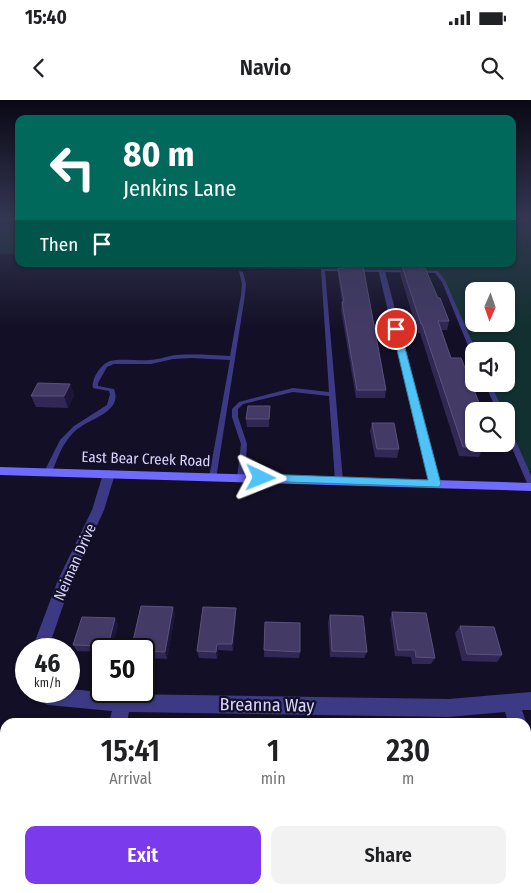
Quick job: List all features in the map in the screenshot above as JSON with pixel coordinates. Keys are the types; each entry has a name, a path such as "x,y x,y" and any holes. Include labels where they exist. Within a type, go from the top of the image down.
{"main road":[{"name":"East Bear Creek Road","path":"0,471 531,487"}],"street":[{"path":"381,271 435,484"},
{"name":"Neiman Drive","path":"44,638 65,580 98,510 110,474"},
{"name":"Breanna Way","path":"122,703 449,708 531,701"},
{"path":"119,718 122,703"},
{"path":"510,703 516,718"}],"lane":[{"path":"339,481 323,270 436,272 440,274 469,342"},
{"path":"213,477 243,295 244,284 241,272"},
{"path":"48,472 62,442 76,427 105,410 111,402 112,390 95,387 98,376 105,366 113,362 151,362 173,357 232,358"},
{"path":"241,478 244,444 234,417 235,409 241,403 293,390 332,394"},
{"path":"515,447 531,483"}],"green space":[{"path":"516,255 531,255 531,471 526,471 515,446 515,402 496,402 492,392 515,392 515,342 470,342 466,332 515,332 515,282 465,282 465,331 439,272 184,267 516,267"}],"building":[{"path":"363,267 386,390 357,390 338,268"},
{"path":"402,267 425,268 449,321 438,321 451,358 461,358 465,368 465,392 475,392 479,402 465,402 465,447 463,447"},
{"path":"38,383 70,384 64,396 31,396"},
{"path":"248,406 270,406 269,419 246,419"},
{"path":"372,423 394,423 399,449 377,449"},
{"path":"141,606 173,607 165,652 155,651 155,638 134,638"},
{"path":"203,607 236,608 232,644 217,644 216,652 197,651"},
{"path":"392,612 426,613 435,658 416,657 415,650 398,650"},
{"path":"330,615 363,616 367,652 332,651"},
{"path":"82,617 115,618 110,638 90,638 90,645 80,645 80,638 75,638"},
{"path":"265,622 300,623 300,652 264,650"},
{"path":"460,626 494,627 502,655 467,654"}],"route":[{"path":"261,478 435,484 396,329"}]}
